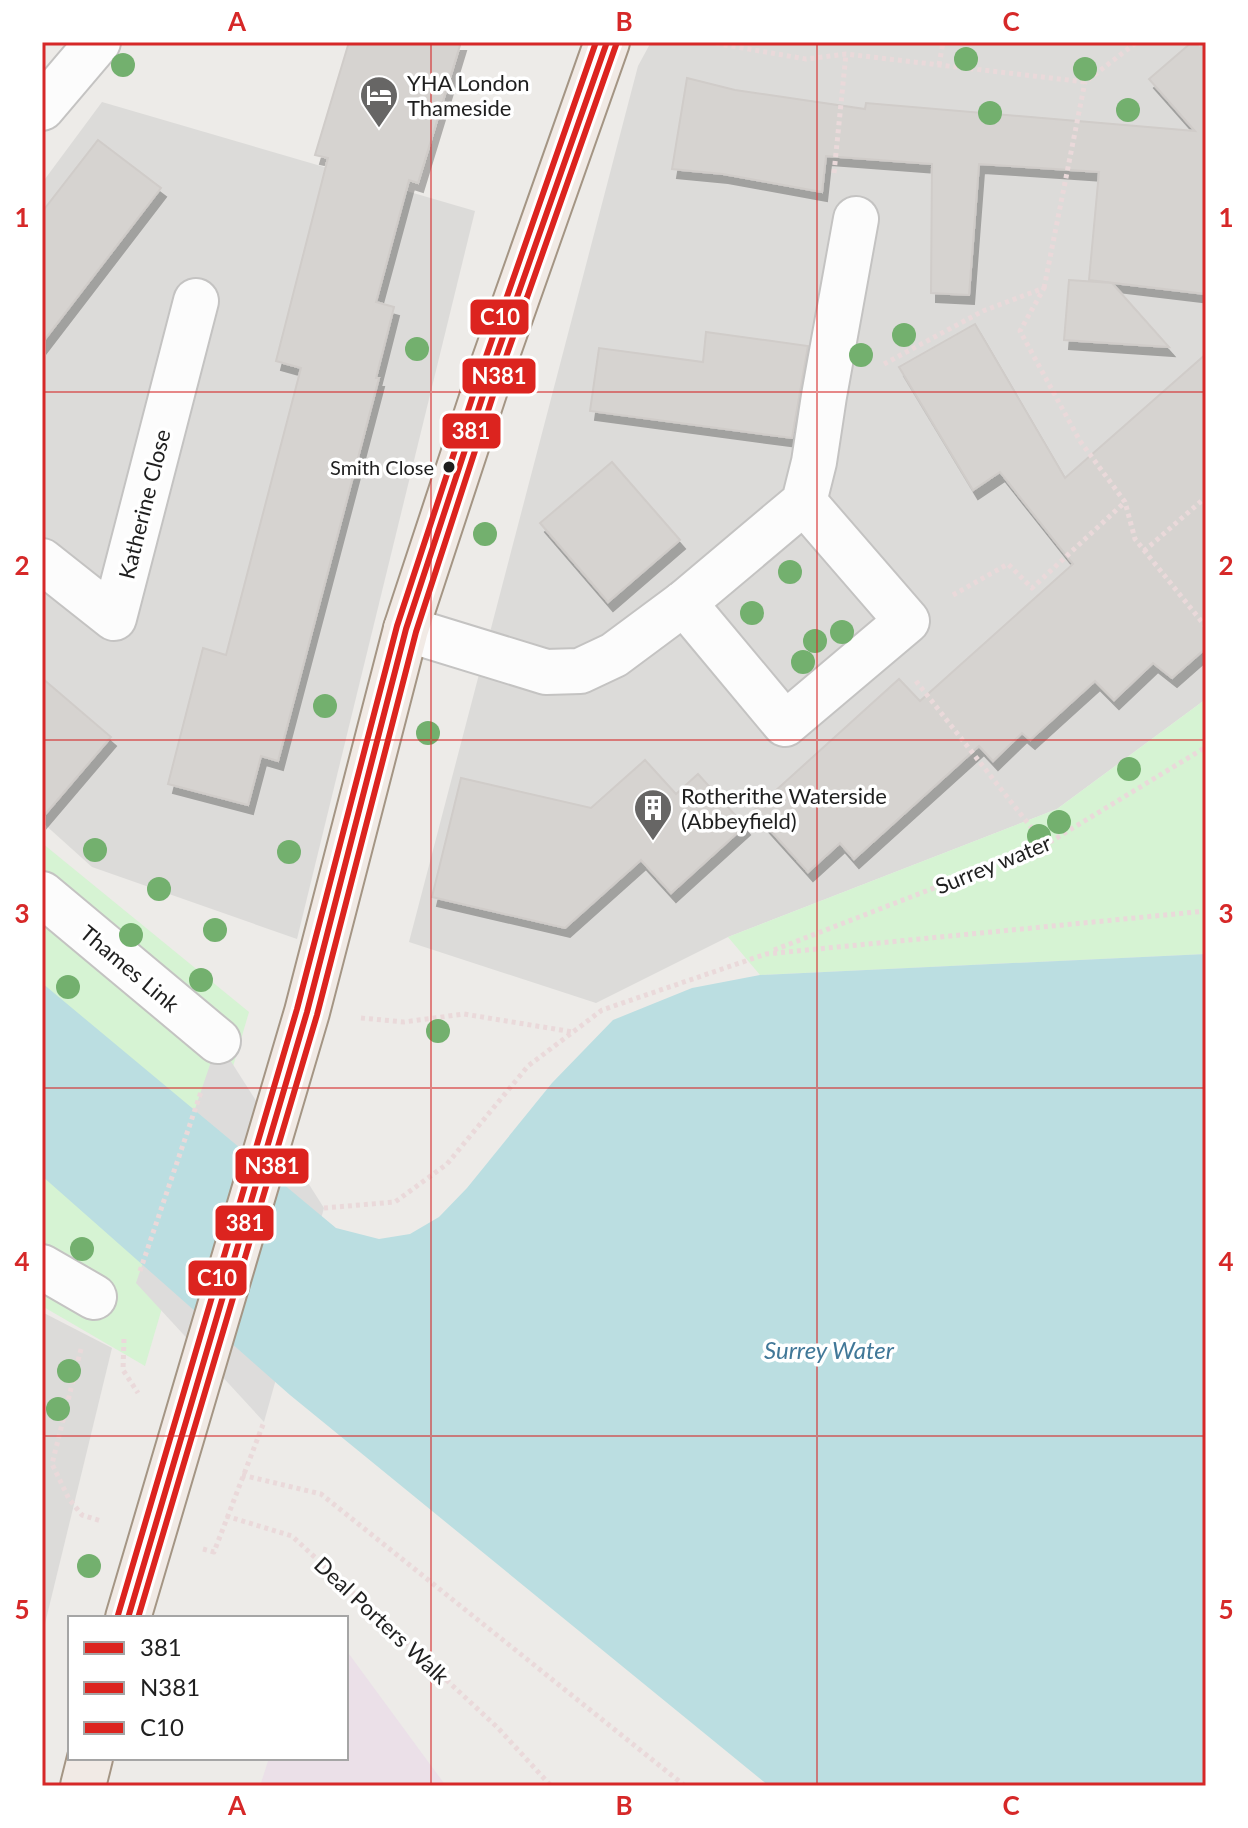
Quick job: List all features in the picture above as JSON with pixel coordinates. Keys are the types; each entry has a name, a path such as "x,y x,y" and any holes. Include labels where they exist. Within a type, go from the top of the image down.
{"main road":[{"path":"129,1616 171,1540 406,629 491,371 607,42"},
{"path":"83,1786 90,1760"}],"street":[{"path":"42,108 98,42"},
{"path":"406,629 546,672 580,671 614,655 684,603 804,502 814,462 856,219"},
{"name":"Katherine Close","path":"42,561 114,618 196,301"},
{"path":"684,603 785,724 907,621 804,502"},
{"name":"Thames Link","path":"42,894 218,1041"},
{"path":"42,1267 94,1297"}],"path":[{"path":"708,42 806,59 846,54 1085,82"},
{"path":"939,65 943,42"},
{"path":"1137,42 1085,82 1044,288 1020,331 1080,441 1125,502 1135,539 1206,627"},
{"path":"1199,42 1206,50"},
{"path":"833,180 846,54"},
{"path":"824,396 983,311 1044,288"},
{"path":"1144,551 1206,497"},
{"path":"1045,845 915,680 907,621 1008,564 1032,588 1125,502"},
{"name":"Surrey water","path":"766,954 1045,845 1206,747"},
{"path":"324,1208 395,1202 447,1164 528,1066 602,1010 766,954 1206,911"},
{"path":"353,1017 404,1022 464,1014 574,1032"},
{"path":"136,1283 218,1041"},
{"path":"82,1515 69,1499 52,1464 94,1297"},
{"path":"171,1540 214,1552 264,1422"},
{"path":"242,1475 321,1494 685,1786"},
{"name":"Deal Porters Walk","path":"226,1516 292,1536 498,1728 551,1786"}],"shaded area":[{"path":"651,42 1206,42 1206,699 1057,809 728,937 596,1003 409,942 638,66"},
{"path":"102,102 475,211 297,939 92,867 42,822 42,183"},
{"path":"218,1041 324,1208 264,1422 136,1283"},
{"path":"42,1312 112,1348 42,1636"},
{"path":"348,1655 446,1786 260,1786 268,1760 348,1760"}],"green space":[{"path":"1206,699 1206,954 760,975 728,937 1057,809"},
{"path":"42,843 249,1012 145,1366 42,1306"}],"water":[{"name":"Surrey Water","path":"1206,954 1206,1786 769,1786 290,1395 42,1176 42,983 336,1228 379,1239 410,1234 439,1217 467,1188 552,1083 613,1020 692,988 760,975"}],"building":[{"path":"349,42 461,42 418,183 409,180 376,302 394,307 376,378 379,378 278,761 261,756 248,805 168,784 203,648 226,655 301,368 276,361 328,158 315,155"},
{"path":"1192,42 1206,42 1206,294 1089,280 1099,172 979,164 969,295 931,293 932,164 826,156 822,192 723,174 672,169 687,78 735,90 865,109 866,103 1195,131 1149,79"},
{"path":"98,140 161,188 42,343 42,212"},
{"path":"1069,280 1112,283 1169,347 1064,340"},
{"path":"975,324 1065,478 1206,354 1206,648 1172,678 1153,663 1114,700 1095,681 1030,740 1022,733 993,761 979,746 854,859 840,843 808,872 753,811 899,679 920,701 1073,564 1000,472 973,490 899,367"},
{"path":"706,332 808,346 792,438 590,411 599,348 703,362"},
{"path":"612,462 680,540 608,602 540,523"},
{"path":"42,678 111,737 42,818"},
{"name":"Rotherithe Waterside (Abbeyfield)","path":"645,760 676,794 698,774 745,826 671,893 641,860 565,928 432,897 461,778 591,808"}],"transit line":[{"name":"C10","path":"118,1615 297,1009 397,626 482,368 596,42"},
{"name":"381","path":"129,1616 307,1012 406,629 491,371 607,42"},
{"name":"N381","path":"139,1616 317,1015 416,632 500,374 616,45"}],"place":[{"name":"YHA London Thameside","path":"379,129"},
{"name":"Smith Close","path":"449,467"},
{"name":"Rotherithe Waterside (Abbeyfield)","path":"653,842"}]}
